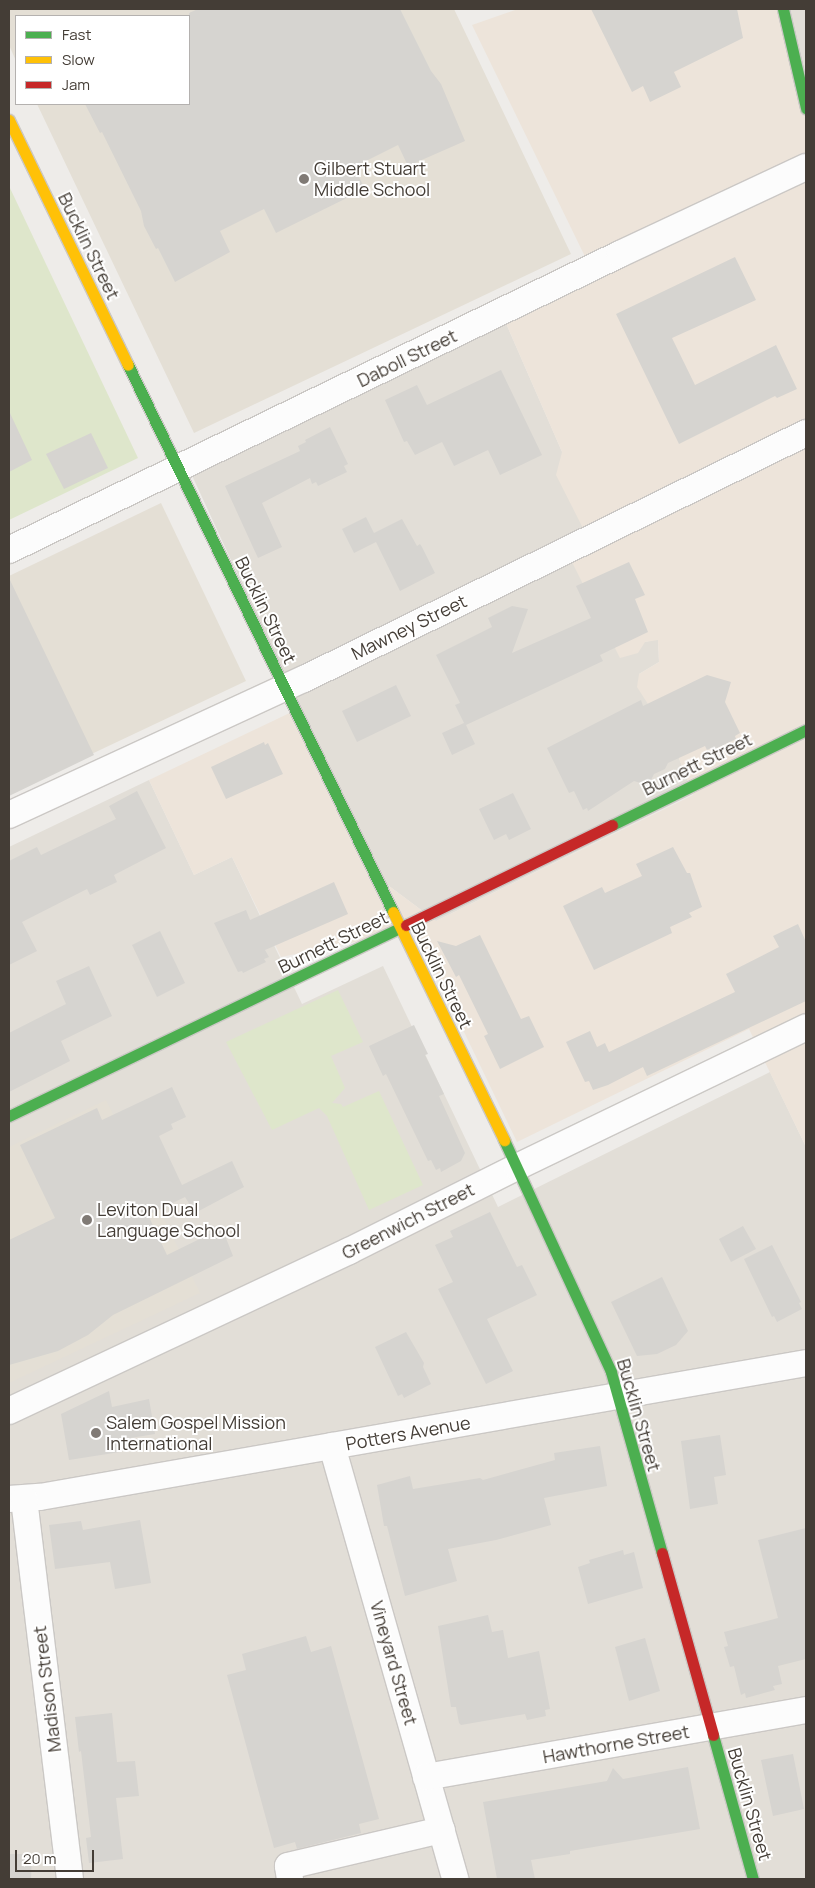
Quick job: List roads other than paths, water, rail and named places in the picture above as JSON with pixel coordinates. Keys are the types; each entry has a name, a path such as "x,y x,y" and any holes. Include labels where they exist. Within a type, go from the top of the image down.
{"street":[{"path":"783,9 806,108"},
{"name":"Bucklin Street","path":"9,120 517,1167 611,1372 753,1879"},
{"name":"Daboll Street","path":"9,550 611,258 806,167"},
{"name":"Mawney Street","path":"9,815 285,688 806,433"},
{"name":"Burnett Street","path":"9,1116 400,929 806,730"},
{"name":"Greenwich Street","path":"9,1411 349,1251 806,1027"},
{"name":"Potters Avenue","path":"16,1499 806,1363"},
{"name":"Vineyard Street","path":"332,1446 455,1879"},
{"name":"Madison Street","path":"16,1499 70,1879"},
{"name":"Hawthorne Street","path":"426,1777 806,1710"},
{"path":"290,1879 288,1866 442,1830"}],"place":[{"name":"Gilbert Stuart Middle School","path":"304,179"},
{"name":"Leviton Dual Language School","path":"87,1220"},
{"name":"Salem Gospel Mission International","path":"96,1433"}]}
